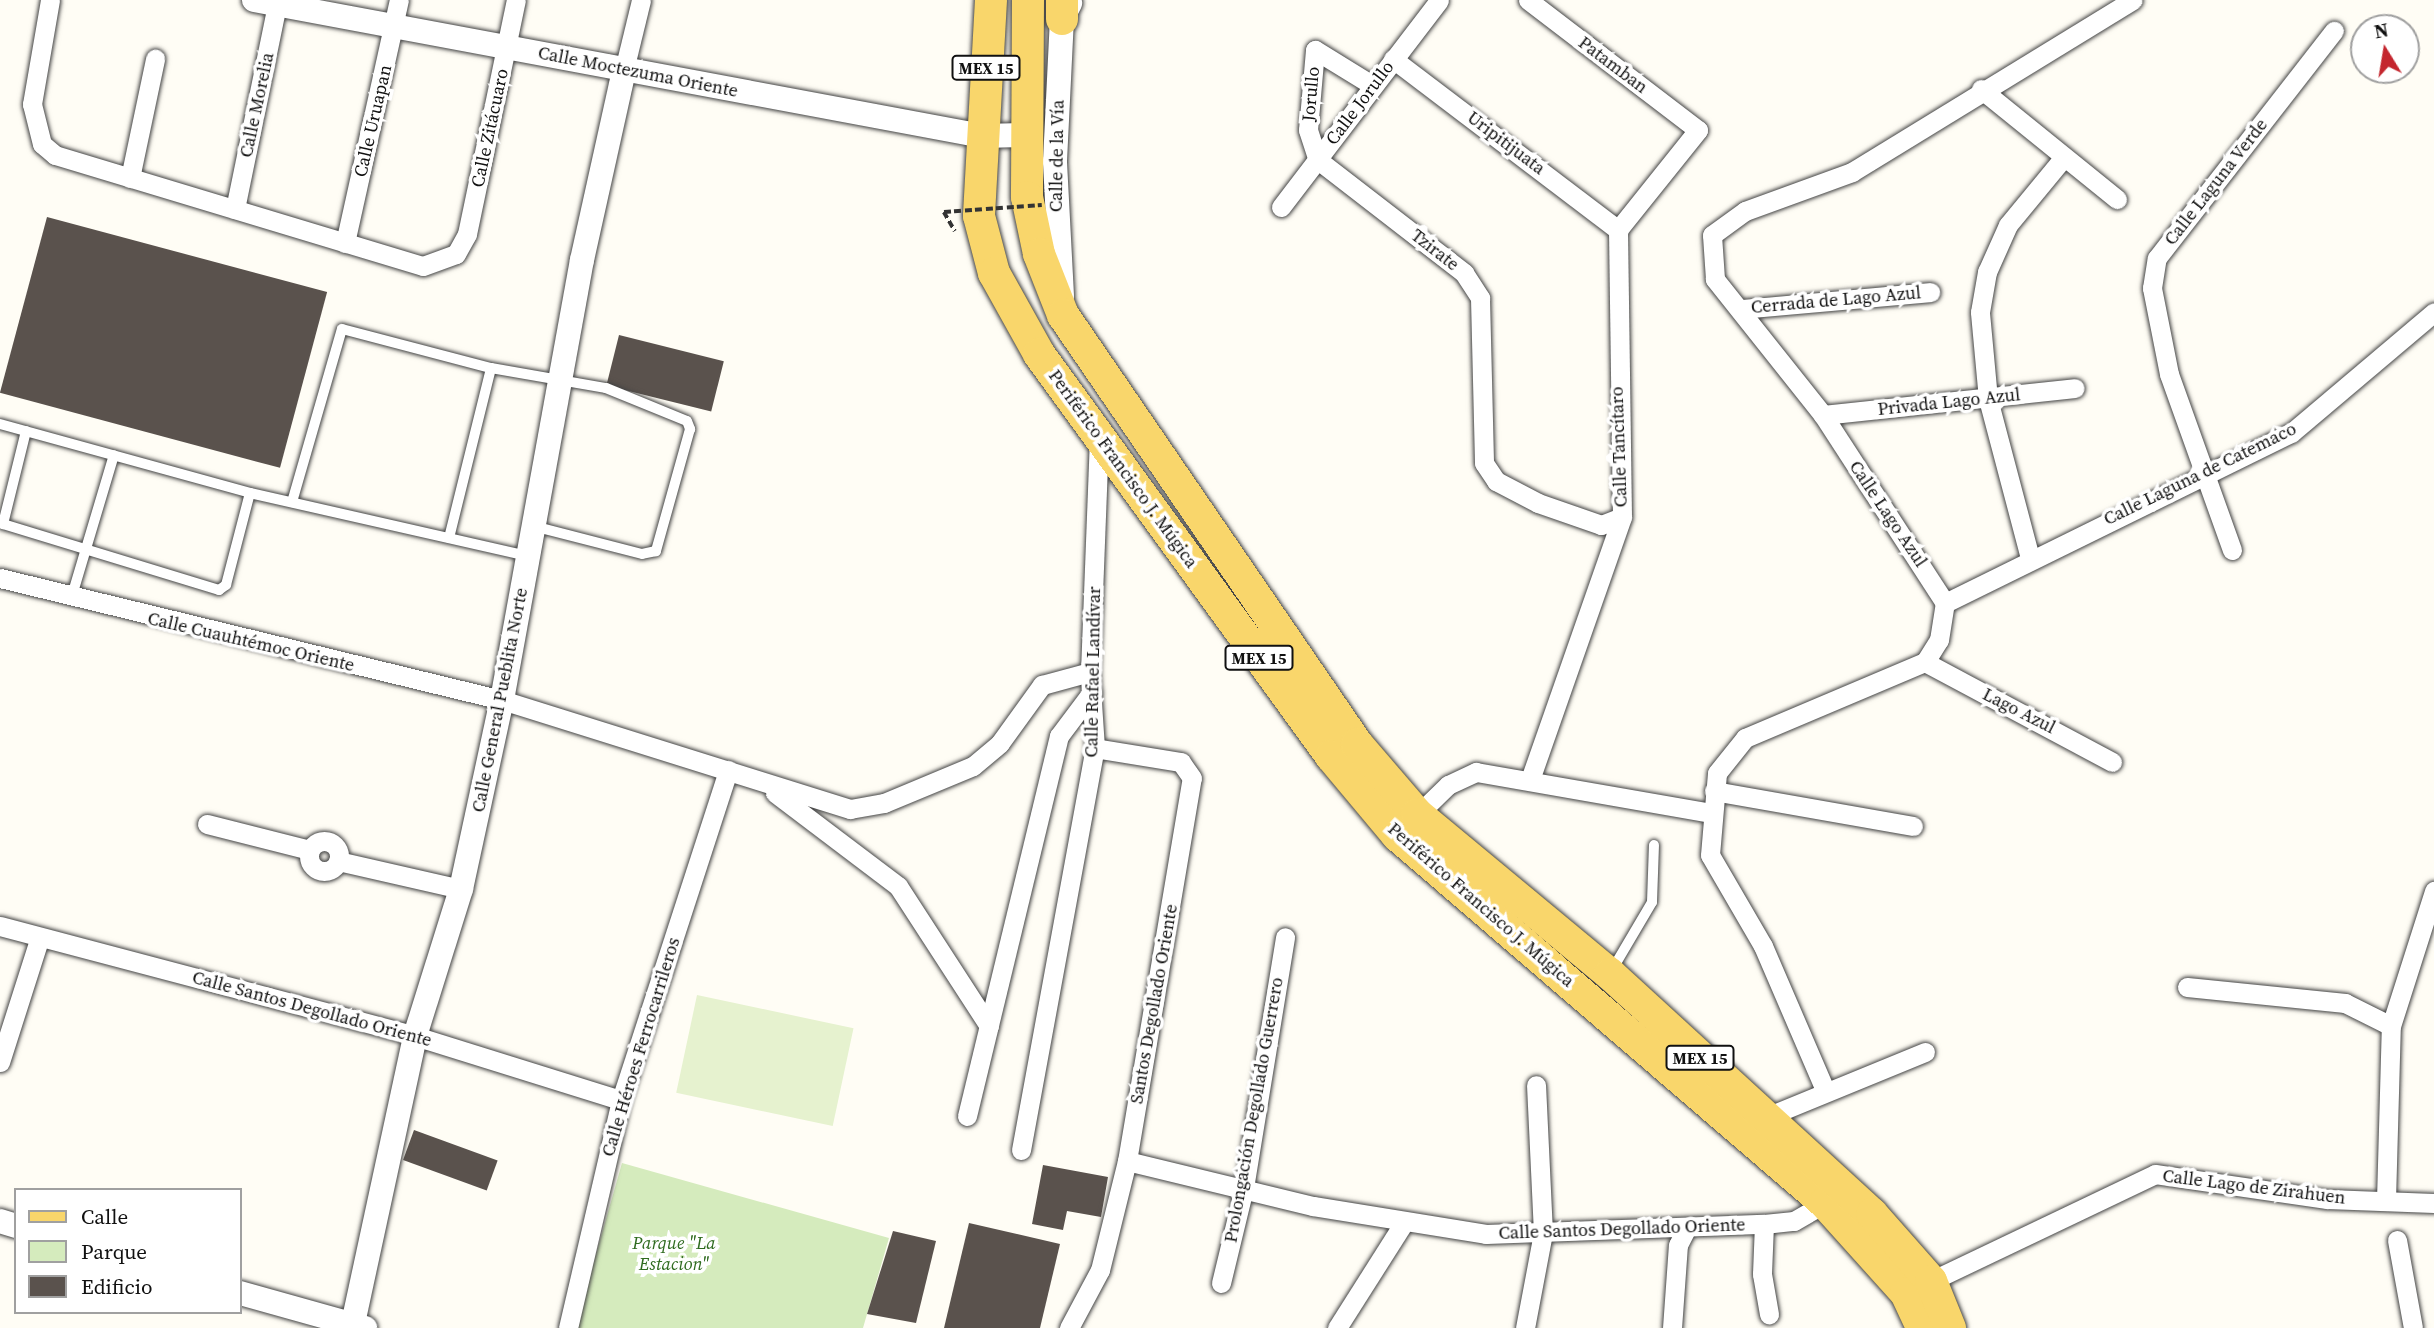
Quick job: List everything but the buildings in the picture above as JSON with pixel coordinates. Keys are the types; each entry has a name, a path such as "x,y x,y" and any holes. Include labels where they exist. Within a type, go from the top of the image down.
{"main road":[{"name":"Periférico Francisco J. Múgica","path":"991,0 979,216 988,250 1012,312 1039,354 1331,756 1825,1203 1906,1293 1922,1328"},
{"name":"Periférico Francisco J. Múgica","path":"1028,0 1023,135 1039,254 1069,324 1357,744 1407,825 1610,974 1764,1118 1872,1214 1931,1281 1950,1328"},
{"path":"1039,354 1069,324"}],"street":[{"path":"50,0 32,104 42,144 55,155 345,243"},
{"name":"Calle Uruapan","path":"345,243 399,0"},
{"name":"Calle Zitácuaro","path":"345,243 423,266 456,254 467,234 516,0"},
{"path":"624,70 640,0"},
{"name":"Calle Jorullo","path":"1281,207 1439,0"},
{"name":"Patamban","path":"1528,0 1698,130 1618,230"},
{"name":"Calle Lago Azul","path":"1945,603 1823,415 1715,279 1709,255 1712,235 1721,223 1852,172 1981,89 2133,0"},
{"name":"Calle Moctezuma Oriente","path":"270,1 394,27 982,136 1023,135"},
{"name":"Calle Morelia","path":"235,209 270,1"},
{"name":"Calle de la Vía","path":"1065,6 1055,173 1069,324"},
{"name":"Calle Laguna Verde","path":"2232,550 2201,472 2169,374 2152,288 2157,258 2334,31"},
{"name":"Jorullo","path":"1318,160 1308,131 1315,50 1372,85"},
{"path":"130,177 155,59"},
{"name":"Uripitijuata","path":"1393,59 1618,230"},
{"name":"Calle General Pueblita Norte","path":"357,1327 415,1036 461,889 502,700 561,378 624,70"},
{"path":"1981,89 2117,199"},
{"path":"2030,558 1988,399 1980,312 1987,272 2008,225 2064,157"},
{"name":"Tzirate","path":"1318,160 1464,273 1480,298 1484,463 1496,481 1538,503 1601,525 1622,517"},
{"name":"Calle Tancítaro","path":"1531,777 1622,517 1618,230"},
{"name":"Cerrada de Lago Azul","path":"1741,309 1930,292"},
{"name":"Calle Laguna de Catemaco","path":"1945,603 2201,472 2291,433 2434,312"},
{"name":"Privada Lago Azul","path":"1823,415 2075,388"},
{"name":"Calle Rafael Landívar","path":"1021,1150 1095,748 1091,682 1099,437"},
{"name":"Calle Cuauhtémoc Oriente","path":"0,578 71,599 502,700 727,771 769,788"},
{"path":"1825,1090 1763,946 1710,855 1710,813 1717,773 1745,738 1925,662 1939,639 1945,603"},
{"name":"Lago Azul","path":"1925,662 2112,762"},
{"path":"769,788 850,809 939,784 1000,743 1042,685 1091,682"},
{"path":"967,1116 1059,736 1091,682"},
{"name":"Santos Degollado Oriente","path":"1069,1328 1100,1270 1127,1161 1192,778 1181,762 1095,748"},
{"name":"Calle Héroes Ferrocarrileros","path":"568,1328 621,1100 727,771"},
{"path":"1407,825 1448,785 1476,772 1531,777 1710,813"},
{"path":"769,788 898,886 989,1026"},
{"path":"1714,791 1913,826"},
{"path":"207,824 310,850 316,843 334,844 338,861 461,889"},
{"path":"2386,1200 2391,1026 2434,891"},
{"name":"Calle Santos Degollado Oriente","path":"0,926 415,1036 621,1100"},
{"name":"Prolongación Degollado Guerrero","path":"1221,1283 1244,1188 1285,936"},
{"path":"0,1062 40,937"},
{"path":"2187,988 2345,1003 2391,1026"},
{"path":"1764,1118 1825,1090 1850,1086 1926,1052"},
{"path":"1525,1328 1543,1233 1536,1085"},
{"name":"Calle Santos Degollado Oriente","path":"1127,1161 1402,1224 1543,1233 1794,1221 1825,1203"},
{"name":"Calle Lago de Zirahuen","path":"1931,1281 2155,1174 2327,1199 2434,1202"},
{"path":"1337,1328 1402,1224"},
{"path":"1764,1224 1762,1273 1769,1314"},
{"path":"1672,1328 1678,1245 1687,1227"},
{"path":"2397,1240 2413,1328"},
{"path":"242,1294 318,1322 357,1327"}],"lane":[{"path":"292,502 342,329 491,368 561,378 680,415 690,429 656,551 642,554 533,526"},
{"path":"449,538 491,368"},
{"path":"0,424 250,493 527,556"},
{"path":"26,431 3,524 219,590 226,585 250,493"},
{"path":"71,599 114,455"},
{"path":"1610,974 1652,902 1654,845"}],"path":[{"path":"944,212 1042,205"}],"green space":[{"path":"697,995 854,1028 833,1126 676,1093"},
{"name":"Parque \"La Estacion\"","path":"622,1163 889,1238 863,1328 575,1328"}]}
